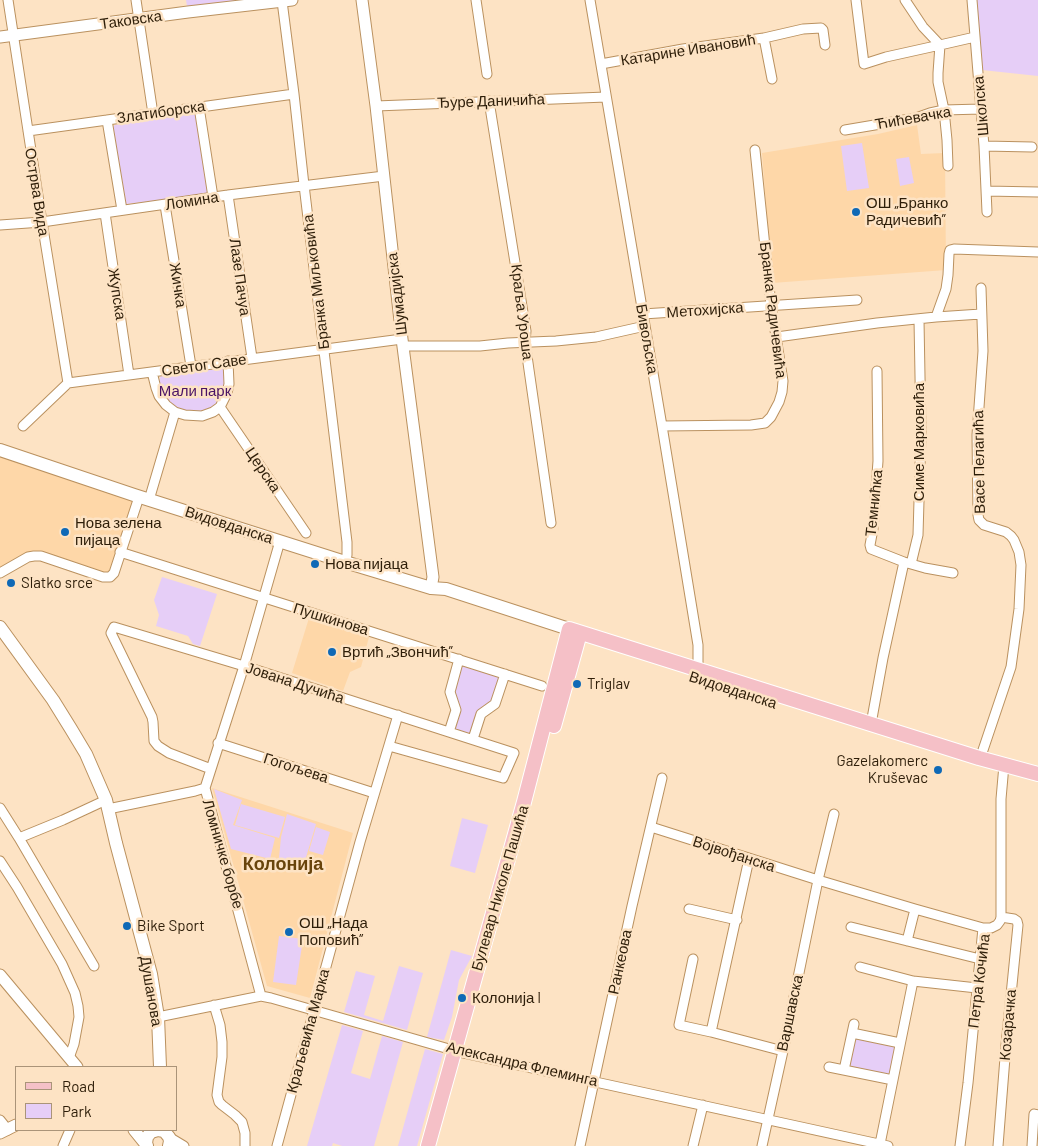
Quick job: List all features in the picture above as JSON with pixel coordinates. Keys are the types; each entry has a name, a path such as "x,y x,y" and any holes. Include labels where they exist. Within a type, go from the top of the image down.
{"main road":[{"name":"Видовданска","path":"0,450 144,498 431,588 436,593 445,597 980,758 1003,770 1038,774"},
{"name":"Душанова","path":"0,627 72,729 90,762 107,804 151,974 158,1017 160,1066"},
{"name":"Булевар Николе Пашића","path":"428,1146 458,1051 573,635"},
{"name":"Видовданска","path":"862,724 1003,770 1038,784"},
{"name":"Булевар Николе Пашића","path":"436,1146 458,1051"},
{"path":"147,1146 147,1137 160,1133"}],"street":[{"name":"Острва Вида","path":"8,0 68,383"},
{"path":"136,0 152,114"},
{"name":"Шумадијска","path":"362,0 433,577 431,588"},
{"path":"476,0 487,74"},
{"name":"Бивољска","path":"590,0 698,645 696,674"},
{"path":"856,0 864,64 975,37"},
{"path":"905,0 923,27 940,44 938,82 944,110 948,166"},
{"name":"Школска","path":"972,0 984,146 987,212"},
{"name":"Таковска","path":"0,37 287,1"},
{"name":"Бранка Миљковића","path":"287,1 294,94 304,185 347,542 345,562"},
{"path":"764,38 821,28 825,45"},
{"name":"Катарине Ивановић","path":"601,64 683,49 764,38 772,79"},
{"name":"Златиборска","path":"28,131 294,94"},
{"name":"Ђуре Даничића","path":"376,106 606,97"},
{"name":"Краља Уроша","path":"489,101 523,308 526,331 525,342 551,523"},
{"path":"199,107 213,197"},
{"name":"Ћићевачка","path":"845,130 916,118 944,110 981,109"},
{"path":"107,120 122,210"},
{"path":"984,146 1032,147"},
{"name":"Бранка Радичевића","path":"662,426 751,425 765,423 772,417 779,402 783,386 777,337 770,305 755,150"},
{"name":"Ломина","path":"0,225 42,222 213,197 384,176"},
{"path":"986,192 1038,192"},
{"name":"Лазе Пачуа","path":"228,195 252,358"},
{"name":"Жичка","path":"165,205 191,366"},
{"name":"Жупска","path":"105,213 129,375"},
{"path":"936,317 946,290 949,252 952,249 1038,252"},
{"name":"Васе Пелагића","path":"980,758 1011,667 1020,608 1021,565 1019,552 1011,536 1006,532 984,525 979,520 978,515 977,435 983,351 981,288"},
{"name":"Метохијска","path":"643,314 857,300"},
{"path":"777,337 851,326 981,314"},
{"name":"Симе Марковића","path":"862,724 883,658 908,563 918,535 920,479 919,320"},
{"name":"Светог Саве","path":"68,383 324,348 403,342 480,346 580,339 645,326"},
{"path":"152,372 159,396 166,405 175,412 185,415 202,416 220,407 227,393 229,384 228,361"},
{"name":"Темнићка","path":"877,371 878,461 871,549 908,563 953,573"},
{"path":"23,426 68,383"},
{"name":"Церска","path":"220,407 306,533"},
{"path":"0,573 28,557 41,556 103,577 110,577 114,573 120,552 144,498 175,412"},
{"name":"Ломничке борбе","path":"261,996 204,788 244,666 280,541"},
{"name":"Пушкинова","path":"120,552 542,686"},
{"name":"Јована Дучића","path":"211,769 169,753 154,741 154,722 111,632 114,628 244,666 514,752 504,778 389,746"},
{"path":"449,732 456,710 450,692 459,659"},
{"path":"473,739 481,714 495,704 505,674"},
{"name":"Краљевића Марка","path":"277,1146 374,792 398,715"},
{"name":"Гогољева","path":"218,743 374,792"},
{"name":"Петра Кочића","path":"960,1146 967,1092 982,928 991,928 1000,921 1001,917 1001,799 1003,770"},
{"name":"Ранкеова","path":"580,1146 662,778"},
{"path":"19,838 107,804 204,788"},
{"path":"0,808 94,966"},
{"path":"818,880 834,814"},
{"name":"Војвођанска","path":"651,827 749,859 982,928"},
{"path":"711,1032 749,859"},
{"path":"0,862 17,887 62,964 76,993 78,1017 70,1064"},
{"name":"Варшавска","path":"762,1146 818,880"},
{"path":"907,941 915,909"},
{"path":"689,910 737,920"},
{"name":"Козарачка","path":"998,1146 1018,926 1017,921 1014,919 1001,917"},
{"path":"851,927 980,959"},
{"path":"693,959 679,1025 783,1051"},
{"path":"860,967 913,981 977,988"},
{"path":"0,975 70,1064"},
{"path":"884,1145 893,1080 913,981"},
{"name":"Александра Флеминга","path":"158,1017 261,996 458,1051 884,1145"},
{"path":"214,1005 220,1025 222,1042 222,1058 217,1095 219,1102 242,1122 245,1133 245,1146"},
{"path":"844,1070 853,1029 900,1043"},
{"path":"830,1067 893,1080"},
{"path":"693,1146 703,1105"},
{"path":"1032,1146 1034,1114 1038,1114"},
{"path":"0,1120 8,1129"},
{"path":"63,1146 70,1131"},
{"path":"135,1131 147,1146"},
{"path":"160,1133 184,1146"}],"shaded area":[{"name":"ОШ „Бранко Радичевић”","path":"917,125 921,154 945,153 946,270 772,283 762,153 878,134"},
{"name":"Нова зелена пијаца","path":"0,455 138,502 114,581 34,558 0,577"},
{"name":"Вртић „Звончић”","path":"309,618 369,637 361,667 350,672 343,691 292,673"},
{"name":"ОШ „Нада Поповић”","path":"212,788 353,833 310,998 267,986"}],"green space":[{"path":"186,0 292,0 188,12"},
{"path":"975,0 1038,0 1038,76 982,70"},
{"path":"195,112 198,115 209,191 206,195 126,204 113,127 115,125"},
{"path":"862,143 869,188 847,191 841,146"},
{"path":"909,157 914,183 900,186 896,159"},
{"name":"Мали парк","path":"223,366 226,373 224,392 219,403 209,409 198,412 179,410 165,400 159,381 161,375"},
{"path":"162,577 217,594 200,646 193,644 188,636 156,626 159,615 154,600"},
{"path":"459,659 505,674 495,704 481,714 473,739 449,732 456,710 450,692"},
{"path":"214,789 242,800 233,825 275,838 270,859 231,849"},
{"path":"241,804 285,817 279,838 235,825"},
{"path":"287,814 316,824 304,864 279,858 281,837"},
{"path":"462,818 488,825 475,873 450,866"},
{"path":"316,827 330,832 323,855 309,851"},
{"path":"279,936 303,939 296,985 273,982"},
{"path":"451,950 472,956 459,980 452,1017 444,1040 427,1037"},
{"path":"399,966 423,973 407,1030 344,1012 356,971 375,976 364,1015 383,1021"},
{"path":"342,1025 363,1031 351,1073 370,1079 382,1036 403,1042 374,1146 342,1146 333,1143 332,1146 307,1146"},
{"path":"855,1037 896,1046 889,1077 848,1067"},
{"path":"425,1049 443,1054 417,1146 398,1146"}],"place":[{"name":"ОШ „Бранко Радичевић”","path":"856,212"},
{"name":"Нова зелена пијаца","path":"65,532"},
{"name":"Нова пијаца","path":"315,564"},
{"name":"Slatko srce","path":"11,583"},
{"name":"Вртић „Звончић”","path":"332,652"},
{"name":"Triglav","path":"577,684"},
{"name":"Gazelakomerc Kruševac","path":"938,770"},
{"name":"Bike Sport","path":"127,926"},
{"name":"ОШ „Нада Поповић”","path":"289,932"},
{"name":"Колонија I","path":"462,998"}],"district":[{"name":"Колонија","path":"283,864"}]}
